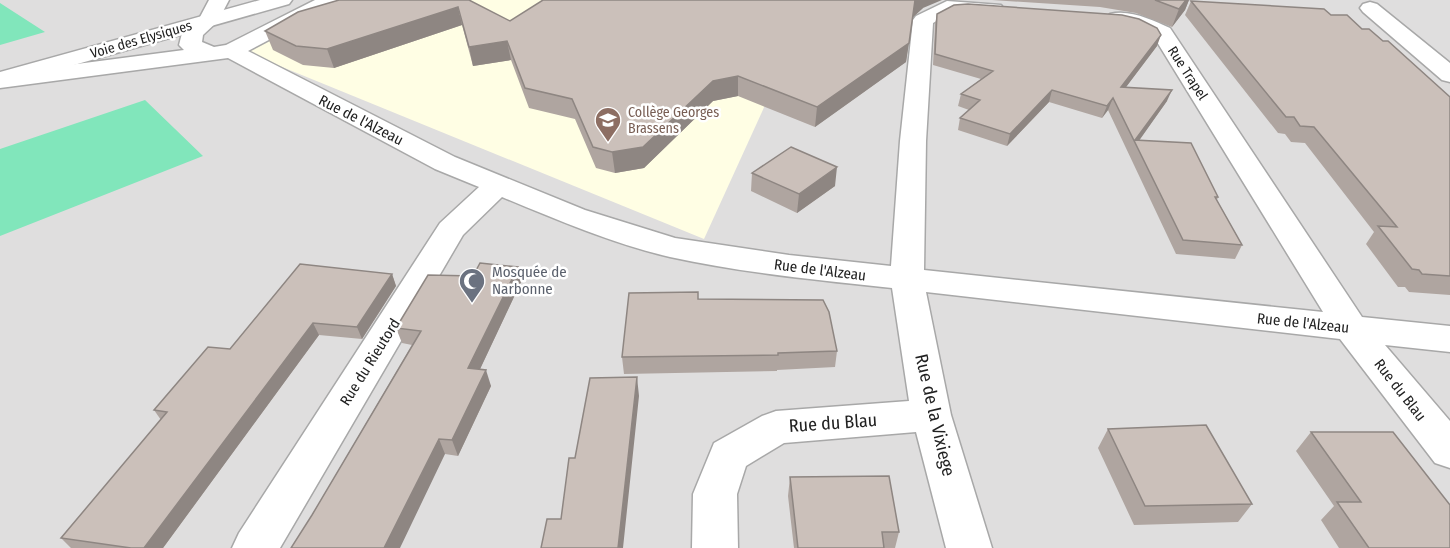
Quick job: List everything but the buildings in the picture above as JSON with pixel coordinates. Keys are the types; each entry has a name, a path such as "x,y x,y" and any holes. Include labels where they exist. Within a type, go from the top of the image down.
{"street":[{"path":"219,0 208,21 233,22 260,37"},
{"name":"Voie des Elysiques","path":"0,80 282,0"},
{"path":"0,80 222,52 260,37 330,0"},
{"path":"907,280 913,141 923,20 947,7 1013,10"},
{"path":"1370,8 1450,75"},
{"name":"Rue Trapel","path":"1095,16 1143,23 1162,33 1351,328"},
{"name":"Rue de l'Alzeau","path":"208,21 192,33 190,45 222,52 445,163 497,186 574,216 671,247 789,266 907,280 1450,339"},
{"name":"Rue du Rieutord","path":"255,548 451,230 497,186"},
{"name":"Rue de la Vixiege","path":"907,280 931,416 969,548"},
{"name":"Rue du Blau","path":"1351,328 1450,451"},
{"name":"Rue du Blau","path":"716,548 715,494 729,455 776,427 931,416"}],"shaded area":[{"path":"0,0 1450,0 1450,548 0,548"},
{"name":"Collège Georges Brassens","path":"392,0 813,0 704,239 233,47"}],"green space":[{"path":"0,3 45,32 0,45"},
{"path":"145,100 203,156 0,236 0,149"}],"place":[{"name":"Collège Georges Brassens","path":"608,143"},
{"name":"Mosquée de Narbonne","path":"472,304"}]}
